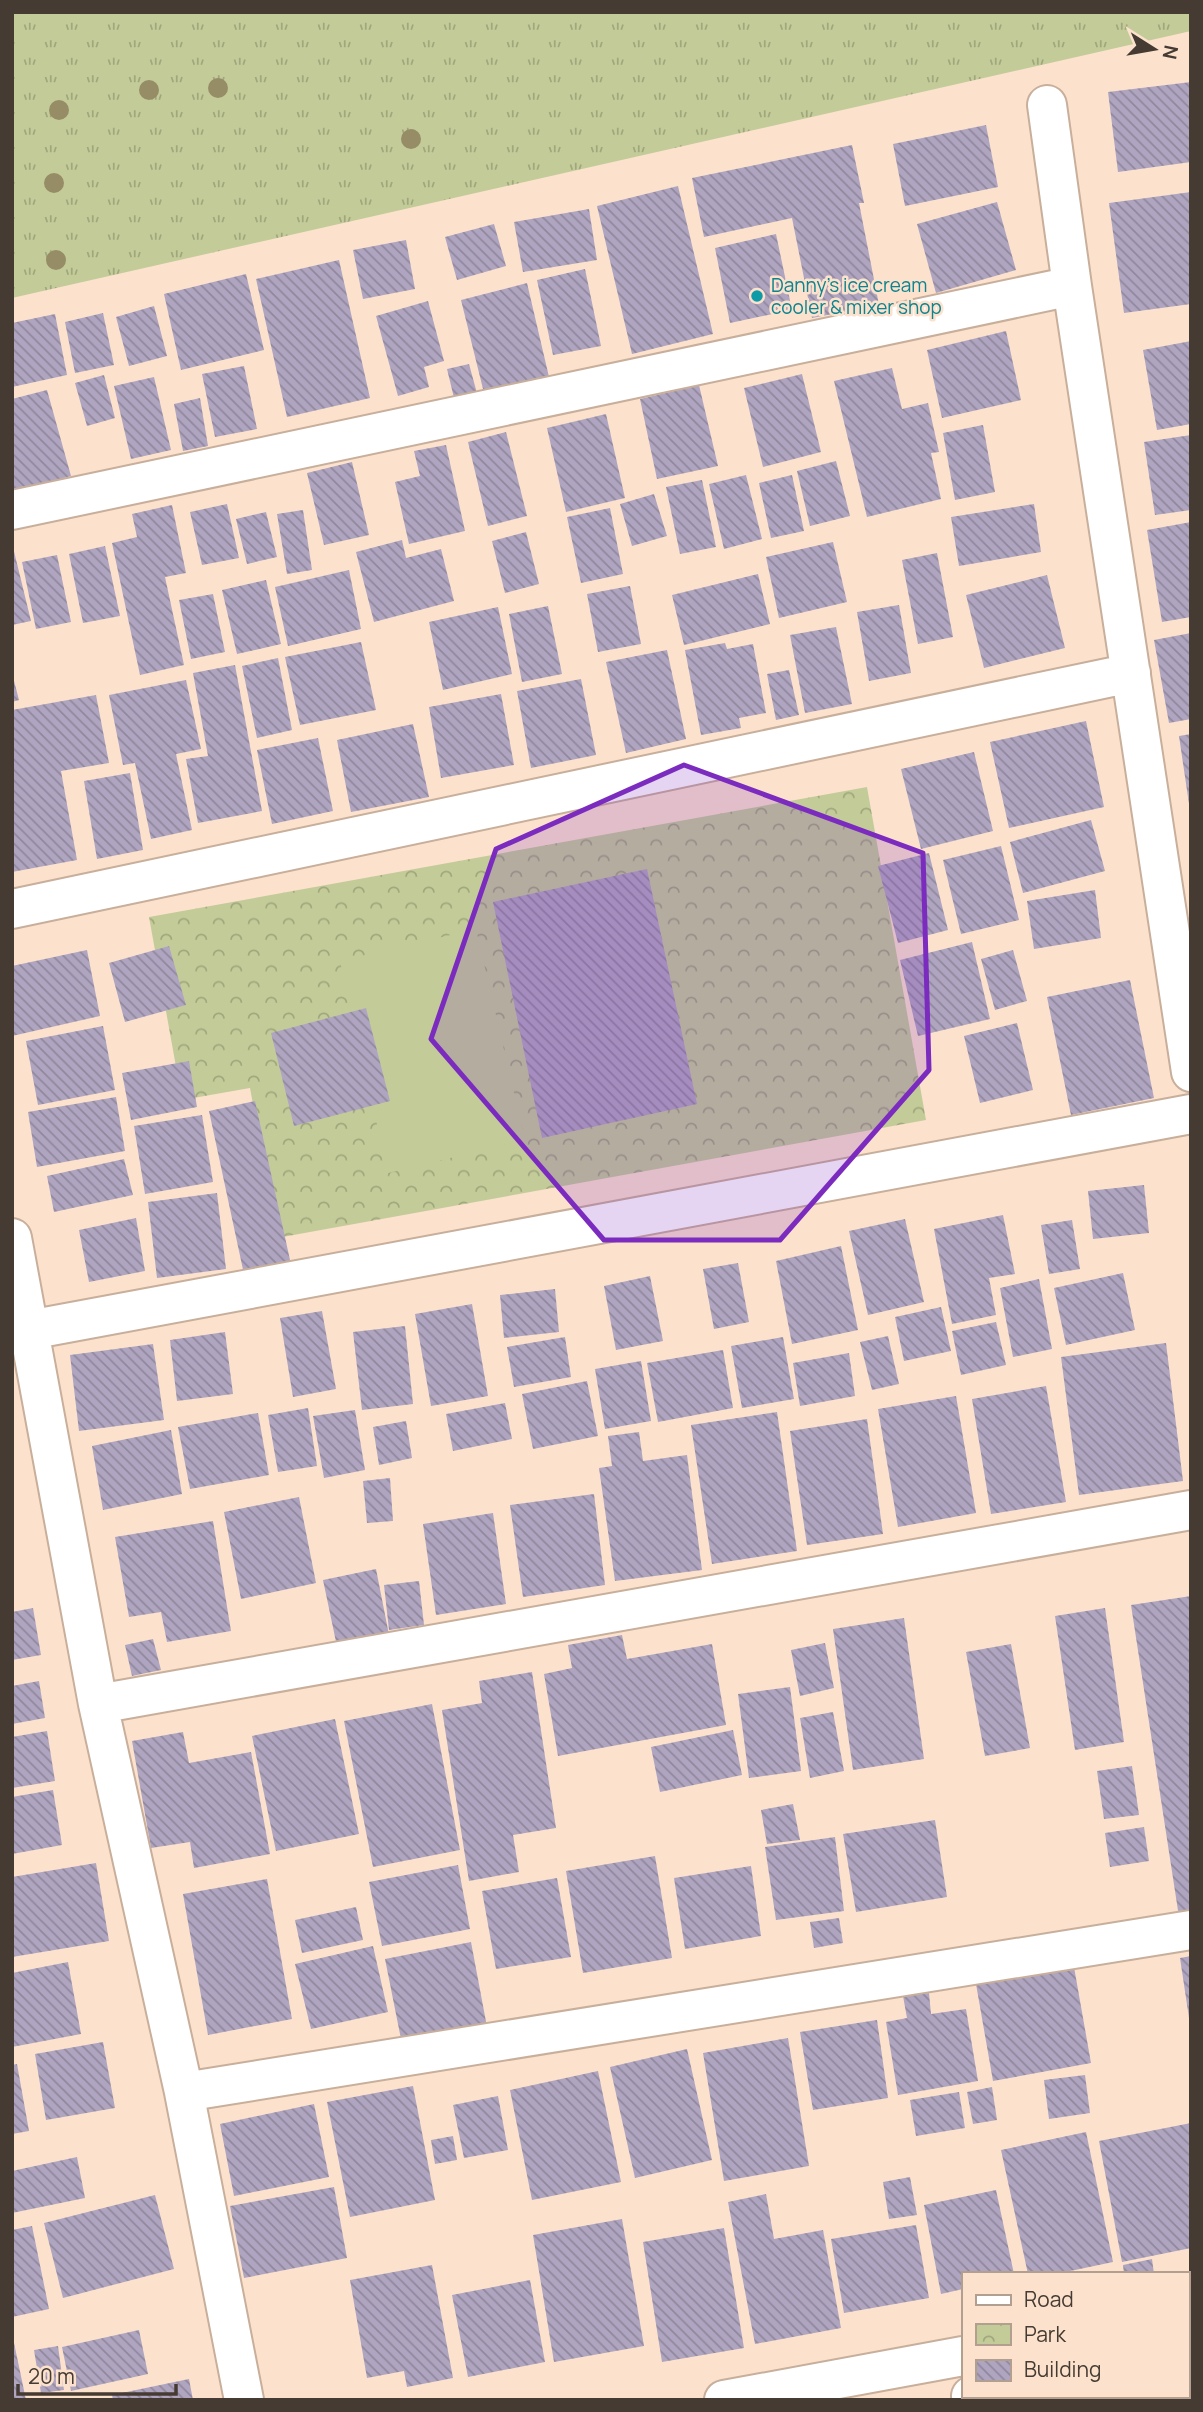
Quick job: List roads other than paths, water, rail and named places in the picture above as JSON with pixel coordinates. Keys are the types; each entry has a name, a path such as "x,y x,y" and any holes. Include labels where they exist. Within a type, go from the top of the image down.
{"street":[{"path":"1047,105 1191,1072"},
{"path":"12,510 1072,286"},
{"path":"12,909 1131,673"},
{"path":"29,1330 1191,1114"},
{"path":"12,1238 98,1704 184,2092 244,2400"},
{"path":"98,1704 1191,1510"},
{"path":"184,2092 1191,1930"},
{"path":"724,2400 962,2356"}],"place":[{"name":"Danny's ice cream cooler & mixer shop","path":"757,296"}]}
